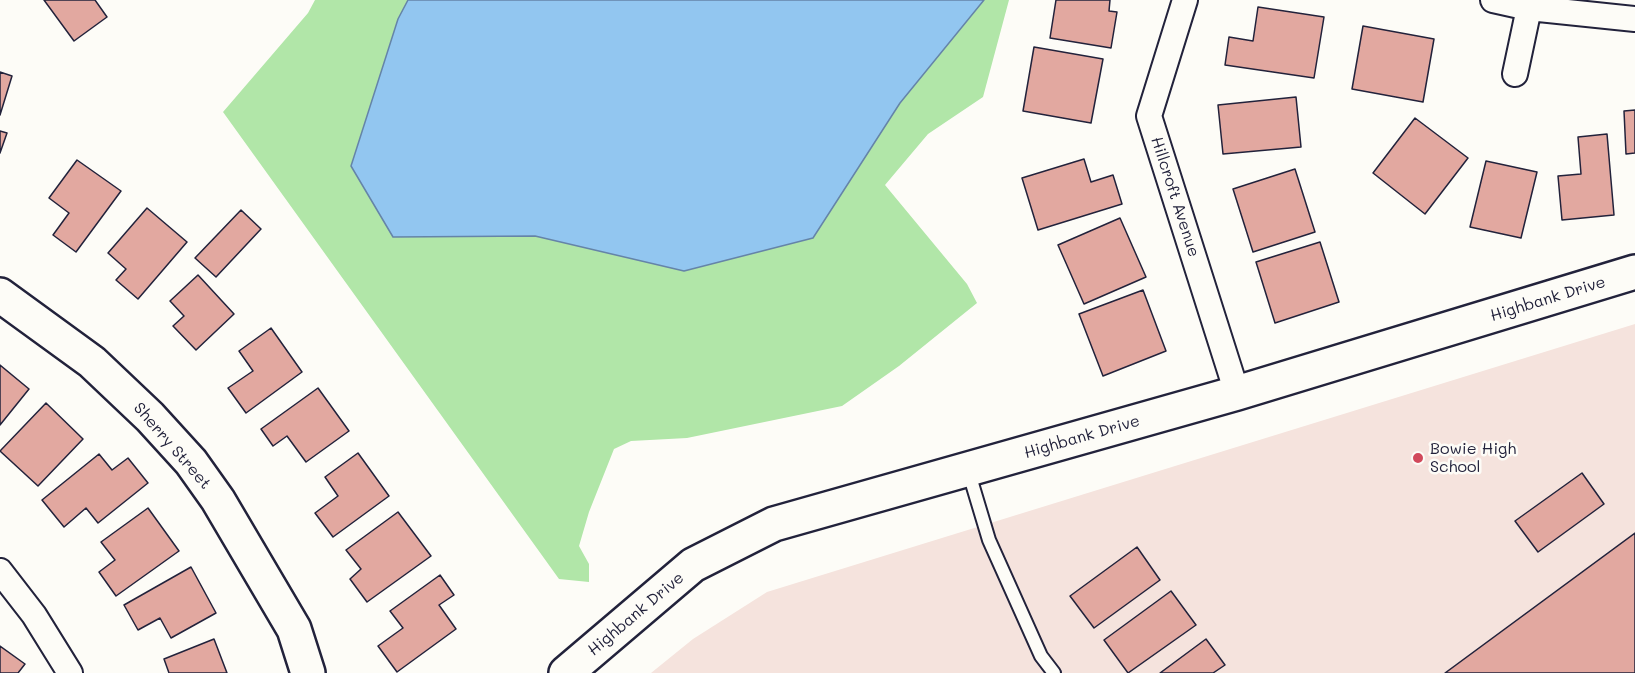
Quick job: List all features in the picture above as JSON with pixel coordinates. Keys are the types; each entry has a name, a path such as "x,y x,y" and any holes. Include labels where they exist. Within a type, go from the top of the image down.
{"street":[{"name":"Hillcroft Avenue","path":"1185,0 1149,116 1237,393"},
{"path":"1493,0 1529,8 1635,19"},
{"path":"1515,74 1529,8"},
{"name":"Highbank Drive","path":"566,673 693,565 774,524 1237,393 1635,272"},
{"name":"Sherry Street","path":"0,295 92,362 150,417 191,462 218,501 294,629 308,673"},
{"path":"0,571 34,615 70,673"}],"lane":[{"path":"968,469 989,540 1041,656 1054,673"}],"shaded area":[{"name":"Bowie High School","path":"1635,324 1635,673 651,673 693,639 767,592"}],"green space":[{"path":"315,0 1009,0 983,97 928,134 885,185 967,284 977,303 899,366 842,406 687,438 631,441 614,449 589,512 579,546 589,564 589,582 559,579 223,112 308,13"}],"water":[{"path":"408,0 984,0 900,103 813,238 684,271 535,236 393,237 351,166 398,19"}],"building":[{"path":"44,0 95,0 107,17 74,41"},
{"path":"1056,0 1110,0 1109,11 1117,12 1111,48 1050,38"},
{"path":"1258,7 1324,17 1314,78 1225,65 1229,37 1253,41"},
{"path":"1363,26 1434,39 1423,102 1352,89"},
{"path":"1034,47 1103,59 1091,123 1023,111"},
{"path":"0,72 12,76 0,115"},
{"path":"1296,97 1301,147 1223,154 1218,105"},
{"path":"1635,110 1635,153 1626,154 1624,111"},
{"path":"1415,118 1468,158 1425,214 1373,173"},
{"path":"0,131 7,133 0,153"},
{"path":"1607,134 1614,215 1562,220 1558,176 1581,174 1578,137"},
{"path":"1084,159 1091,182 1113,175 1122,204 1038,230 1022,178"},
{"path":"77,160 121,191 76,252 53,235 69,213 49,198"},
{"path":"1486,161 1537,172 1521,238 1470,227"},
{"path":"1295,169 1315,232 1253,252 1233,189"},
{"path":"147,208 187,242 138,299 116,280 126,269 108,253"},
{"path":"241,210 261,229 216,277 195,258"},
{"path":"1120,218 1146,277 1084,304 1058,245"},
{"path":"1320,242 1339,302 1275,323 1256,262"},
{"path":"198,275 234,314 196,350 173,326 184,316 170,301"},
{"path":"1143,290 1166,351 1103,376 1079,314"},
{"path":"271,328 302,372 246,413 228,388 253,371 239,351"},
{"path":"0,365 29,389 0,425"},
{"path":"318,388 349,431 306,462 287,436 273,446 261,429"},
{"path":"46,403 83,439 38,486 0,451"},
{"path":"358,453 389,496 333,537 315,513 338,496 325,477"},
{"path":"99,454 112,470 128,458 148,483 98,523 86,508 64,527 42,500"},
{"path":"1582,473 1604,504 1538,552 1515,521"},
{"path":"148,508 179,551 116,596 99,572 115,560 101,542"},
{"path":"398,512 431,556 367,602 350,579 361,569 346,550"},
{"path":"1635,533 1635,673 1445,673"},
{"path":"1137,547 1160,580 1094,628 1070,596"},
{"path":"191,567 216,613 171,638 160,618 138,630 124,605"},
{"path":"440,575 454,595 439,605 456,629 397,672 378,646 403,628 390,611"},
{"path":"1171,591 1196,625 1128,673 1104,640"},
{"path":"214,639 227,673 169,673 164,659"},
{"path":"1206,639 1225,665 1213,673 1160,673"},
{"path":"0,646 25,664 18,673 0,673"}],"place":[{"name":"Bowie High School","path":"1418,458"}]}
